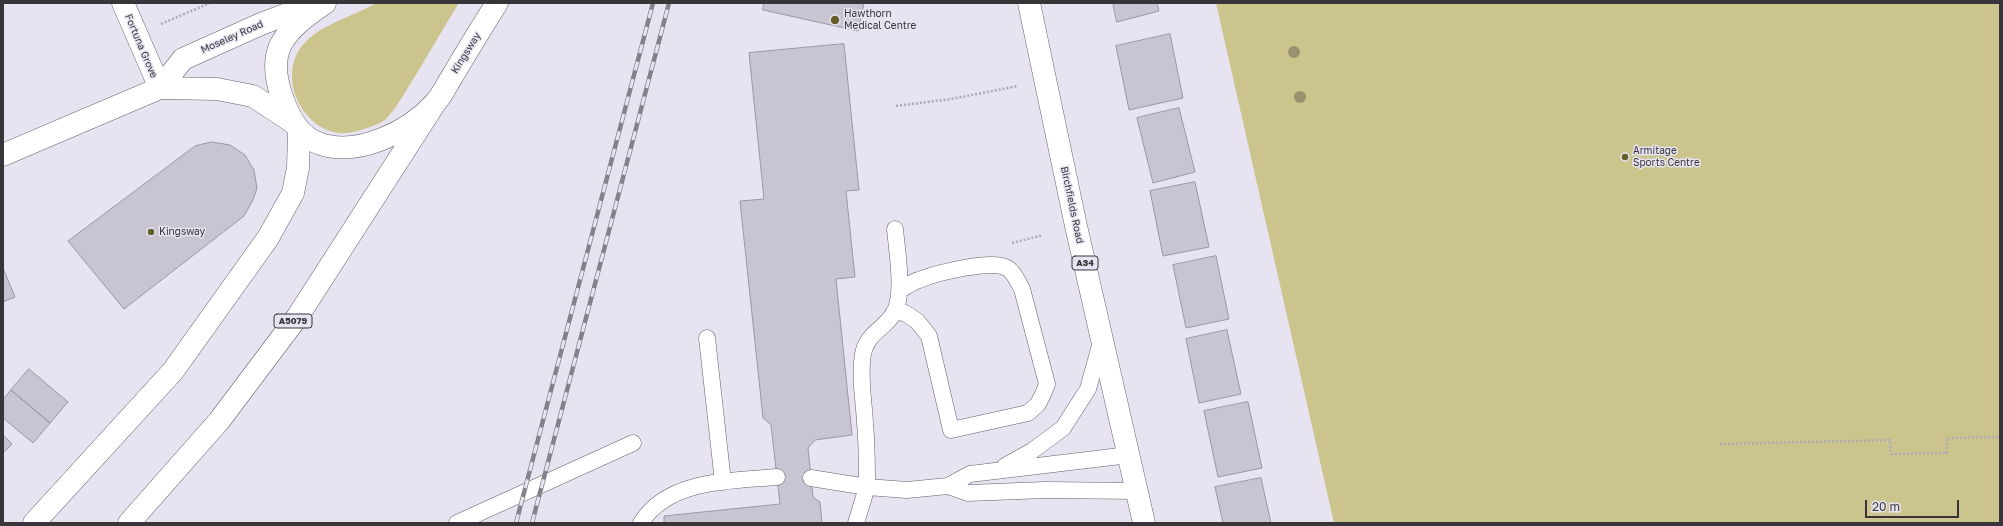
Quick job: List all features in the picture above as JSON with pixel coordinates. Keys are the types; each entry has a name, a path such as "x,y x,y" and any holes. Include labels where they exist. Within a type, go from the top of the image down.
{"main road":[{"name":"Fortuna Grove","path":"123,3 160,88"},
{"name":"Moseley Road","path":"160,88 183,59 261,24 316,3"},
{"name":"Kingsway","path":"325,3 308,15 288,33 276,58 277,84 287,111 296,126 317,143 340,148 364,147 413,122 435,103"},
{"name":"Kingsway","path":"129,523 220,421 298,316 435,103 497,3"},
{"name":"Birchfields Road","path":"1029,3 1102,340 1144,523"},
{"name":"Moseley Road","path":"3,155 160,88 218,89 253,96 296,126"},
{"name":"Kingsway","path":"34,523 173,371 268,238 293,193 298,168 296,126"}],"lane":[{"path":"856,523 867,487 867,445 862,379 863,353 869,338 894,312 900,290 895,230"},
{"path":"894,312 905,313 917,321 929,336 951,430 1028,413 1038,404 1046,384 1022,289 1016,278 1007,268 994,265 978,265 919,280 900,290"},
{"path":"707,338 724,482"},
{"path":"999,470 1032,451 1063,428 1088,389 1102,340"},
{"path":"457,523 633,443"},
{"path":"811,478 867,487 908,490 948,486 970,474 1128,455"},
{"path":"641,523 647,514 669,498 691,488 724,482 777,477"},
{"path":"948,486 968,493 1045,490 1137,491"}],"path":[{"path":"157,26 210,3"},
{"path":"896,106 951,99 1045,80"},
{"path":"1720,444 1890,440 1890,454 1947,453 1947,438 2000,436"}],"shaded area":[{"path":"376,3 459,3 401,99 386,119 373,126 351,132 338,133 325,129 314,122 298,101 293,88 292,75 294,62 299,50 314,34"},
{"name":"Armitage Sports Centre","path":"1216,3 2000,3 2000,523 1334,523"}],"building":[{"name":"Hawthorn Medical Centre","path":"764,3 864,3 858,31 763,10"},
{"path":"1113,3 1157,3 1159,11 1117,22"},
{"path":"1170,34 1183,98 1129,110 1116,46"},
{"path":"844,44 859,190 846,191 855,277 836,279 852,435 815,440 808,448 813,497 820,502 822,523 664,523 664,516 780,504 771,425 763,418 740,201 764,199 749,53"},
{"path":"1179,108 1195,172 1153,183 1137,118"},
{"name":"Kingsway","path":"212,142 230,145 245,155 254,170 257,188 253,200 244,216 124,309 68,241 195,146"},
{"path":"1195,182 1209,247 1163,256 1150,191"},
{"path":"1216,256 1229,319 1186,328 1173,265"},
{"path":"3,268 15,297 3,302"},
{"path":"1227,330 1241,394 1199,403 1186,339"},
{"path":"29,369 68,402 50,423 11,390"},
{"path":"11,390 50,423 33,443 3,418 3,400"},
{"path":"1248,402 1262,468 1218,477 1204,411"},
{"path":"3,435 12,444 3,453"},
{"path":"1261,478 1271,523 1223,523 1215,487"}],"railway":[{"path":"516,523 653,3"},
{"path":"532,523 669,3"}],"place":[{"name":"Hawthorn Medical Centre","path":"835,20"},
{"name":"Armitage Sports Centre","path":"1625,157"},
{"name":"Kingsway","path":"151,232"}]}
